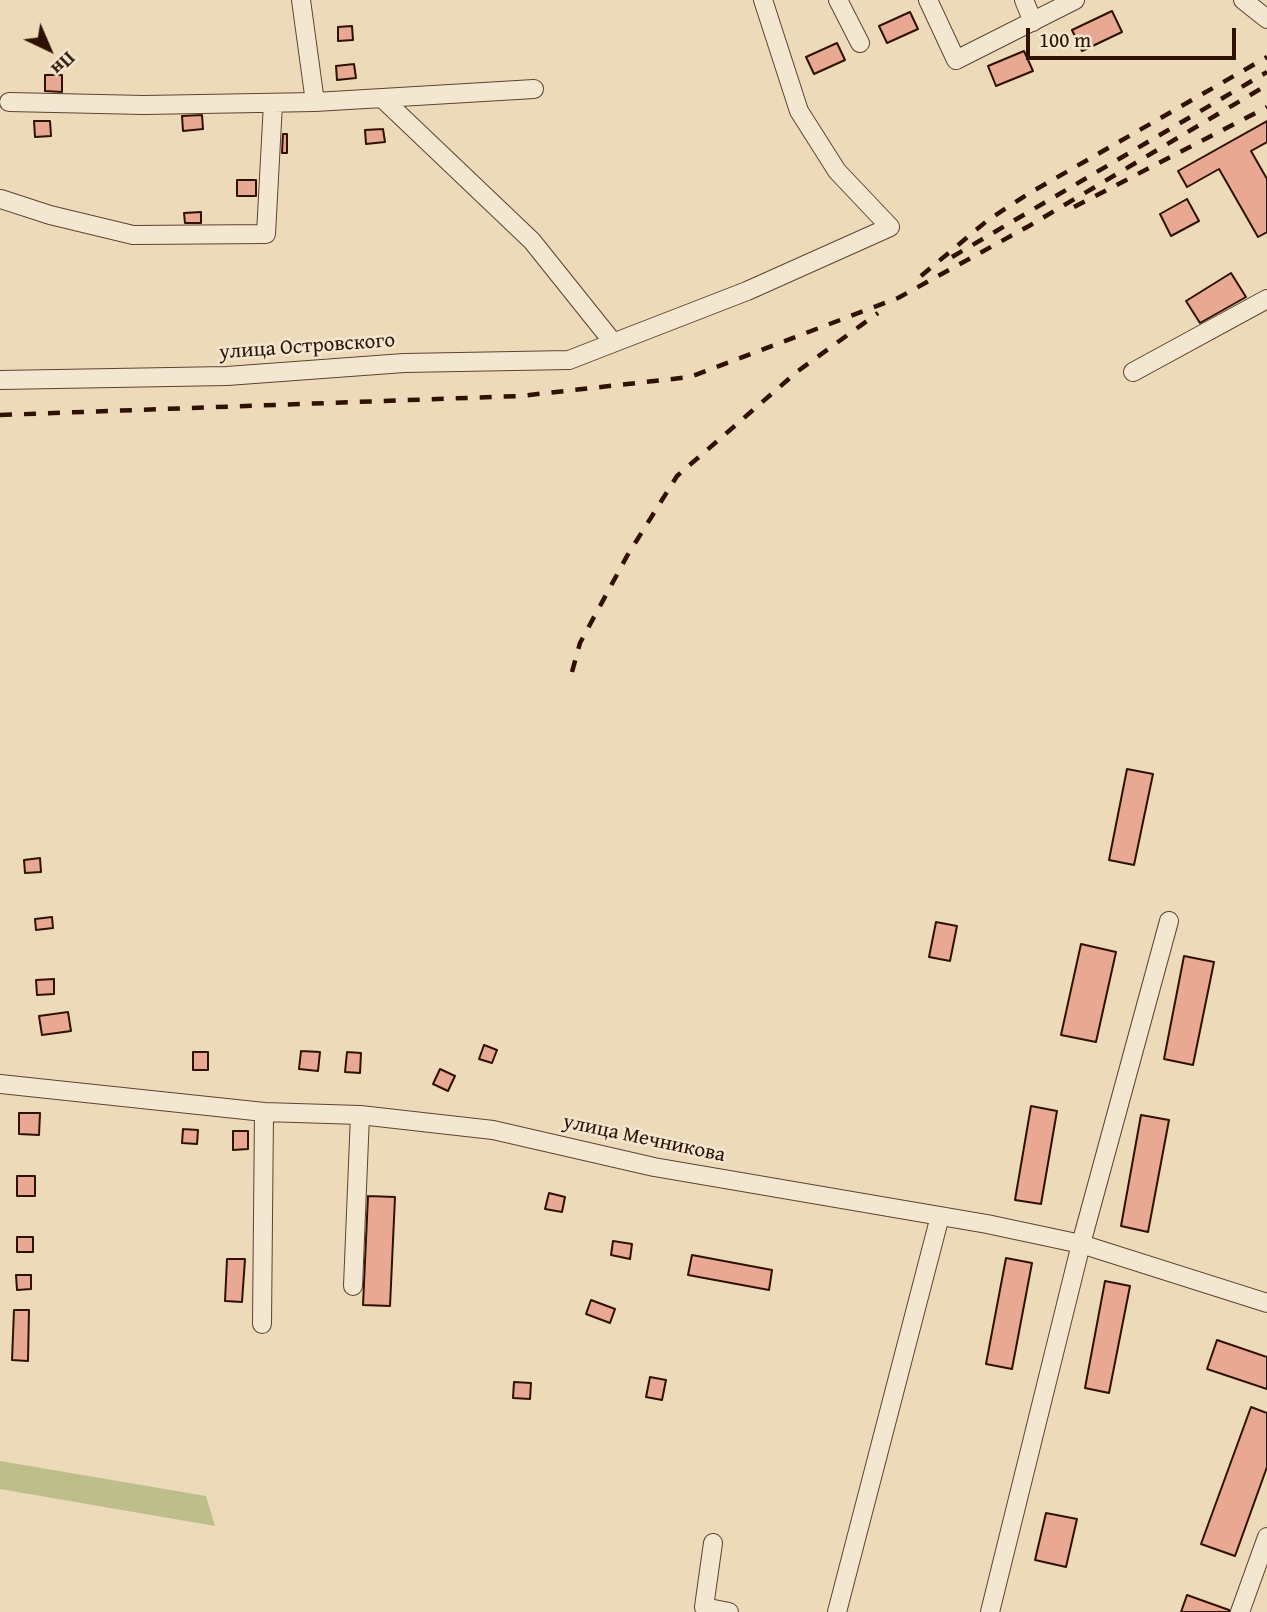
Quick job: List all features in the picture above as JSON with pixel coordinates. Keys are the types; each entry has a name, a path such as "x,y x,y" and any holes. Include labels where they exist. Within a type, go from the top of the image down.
{"street":[{"path":"301,0 315,102"},
{"name":"улица Островского","path":"0,380 227,376 404,363 569,360 612,341 747,292 890,227 837,171 799,111 763,0"},
{"path":"838,0 860,43"},
{"path":"928,0 956,60 1075,0"},
{"path":"1024,0 1033,22"},
{"path":"1243,0 1267,19"},
{"path":"9,102 315,102 534,89"},
{"path":"383,99 532,241 612,341"},
{"path":"1,200 133,235 266,234 273,103"},
{"path":"1133,372 1267,299"},
{"path":"990,1612 1081,1244 1168,921"},
{"name":"улица Мечникова","path":"0,1084 264,1112 360,1115 493,1130 654,1167 940,1216 1081,1244 1267,1303"},
{"path":"262,1324 264,1112"},
{"path":"353,1286 360,1115"},
{"path":"837,1612 940,1216"},
{"path":"1240,1612 1267,1536"},
{"path":"713,1543 704,1607 729,1612"}],"green space":[{"path":"0,1461 206,1496 215,1526 0,1489"}],"building":[{"path":"1112,11 1122,32 1082,51 1072,30"},
{"path":"910,12 918,29 887,43 879,26"},
{"path":"352,26 353,40 338,41 338,27"},
{"path":"837,43 845,60 814,74 806,57"},
{"path":"1024,51 1033,71 996,86 988,66"},
{"path":"354,64 356,78 337,80 336,66"},
{"path":"45,75 62,75 62,92 45,91"},
{"path":"202,115 203,129 183,131 182,116"},
{"path":"34,121 50,121 51,136 35,137"},
{"path":"1267,121 1267,142 1251,151 1267,179 1267,232 1258,237 1219,169 1187,187 1178,171"},
{"path":"383,129 385,142 366,144 365,130"},
{"path":"283,134 287,134 287,153 282,153"},
{"path":"237,180 256,180 256,196 237,196"},
{"path":"1187,199 1199,221 1171,236 1160,214"},
{"path":"201,212 201,223 185,223 184,213"},
{"path":"1231,273 1246,297 1200,323 1186,301"},
{"path":"1127,769 1153,774 1134,865 1109,860"},
{"path":"40,858 41,872 25,873 24,860"},
{"path":"52,917 53,928 36,930 35,919"},
{"path":"936,922 957,926 950,961 929,957"},
{"path":"1081,944 1116,952 1096,1042 1061,1035"},
{"path":"1184,956 1214,962 1193,1065 1164,1059"},
{"path":"54,979 54,994 37,995 36,980"},
{"path":"68,1012 71,1031 42,1035 39,1016"},
{"path":"484,1045 497,1050 492,1063 479,1059"},
{"path":"301,1051 320,1052 318,1071 299,1069"},
{"path":"193,1052 208,1052 208,1070 193,1070"},
{"path":"347,1052 361,1053 360,1073 345,1072"},
{"path":"440,1069 455,1076 448,1091 433,1084"},
{"path":"1031,1106 1057,1111 1041,1204 1015,1200"},
{"path":"19,1113 40,1113 39,1135 19,1134"},
{"path":"1141,1115 1169,1120 1148,1232 1121,1226"},
{"path":"183,1129 198,1130 197,1144 182,1143"},
{"path":"233,1131 248,1131 248,1149 233,1150"},
{"path":"17,1176 35,1176 35,1196 17,1196"},
{"path":"549,1193 565,1197 562,1212 545,1209"},
{"path":"368,1196 395,1197 390,1306 363,1305"},
{"path":"17,1237 33,1237 33,1252 17,1252"},
{"path":"613,1241 632,1244 630,1259 611,1255"},
{"path":"692,1255 772,1270 769,1290 688,1275"},
{"path":"1006,1258 1032,1263 1012,1369 986,1364"},
{"path":"227,1259 245,1259 242,1302 225,1301"},
{"path":"16,1275 31,1275 31,1289 17,1290"},
{"path":"1105,1281 1130,1286 1109,1393 1085,1388"},
{"path":"591,1300 615,1309 610,1323 586,1314"},
{"path":"14,1310 29,1310 28,1361 12,1360"},
{"path":"1217,1340 1267,1357 1267,1389 1207,1369"},
{"path":"650,1377 666,1380 662,1400 646,1397"},
{"path":"514,1382 531,1383 530,1399 513,1398"},
{"path":"1251,1407 1267,1413 1267,1467 1235,1556 1201,1544"},
{"path":"1046,1513 1077,1519 1066,1567 1035,1560"},
{"path":"1187,1595 1229,1610 1229,1612 1181,1612"}],"railway":[{"path":"921,276 988,220 1028,194 1267,57"},
{"path":"952,257 1267,72"},
{"path":"0,415 520,396 690,377 898,298 1029,226 1267,85"},
{"path":"1074,207 1267,107"},
{"path":"572,672 580,643 627,556 677,476 798,371 878,313"}]}
